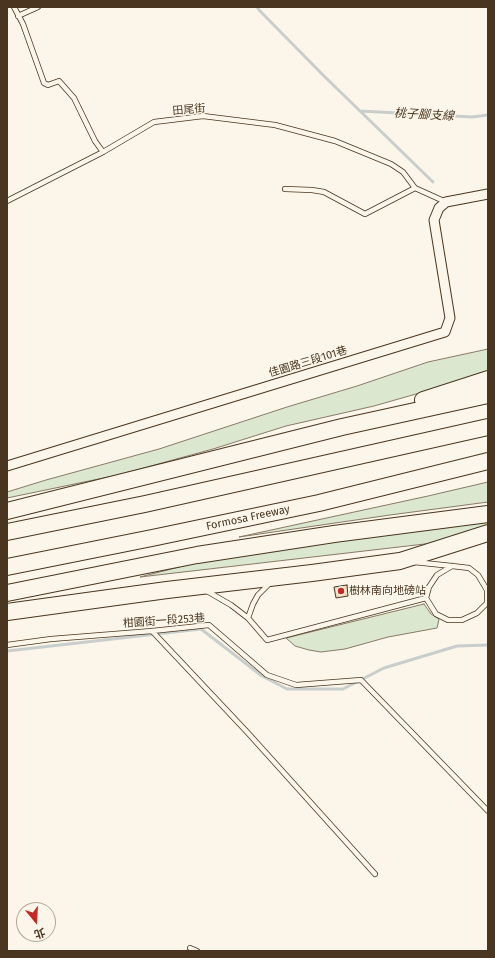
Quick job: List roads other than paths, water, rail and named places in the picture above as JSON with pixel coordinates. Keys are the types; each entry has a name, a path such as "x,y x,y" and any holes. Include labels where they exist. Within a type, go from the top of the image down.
{"highway":[{"path":"342,427 488,379"},
{"path":"7,511 342,427 488,395"},
{"path":"7,532 152,502 488,427"},
{"name":"Formosa Freeway","path":"7,567 319,503 488,461"},
{"path":"7,593 197,555 334,534 488,514"},
{"path":"7,612 198,586 400,561 488,533"}],"street":[{"path":"446,202 488,194"},
{"name":"佳園路三段101巷","path":"7,466 445,332 450,318 434,220 439,208 446,202"}],"lane":[{"path":"14,7 23,24 44,83 48,85 59,81 74,98 95,141 103,152"},
{"path":"18,16 38,7"},
{"name":"田尾街","path":"7,201 103,152 154,122 203,116 275,125 335,141 391,164 403,172 415,188 446,202"},
{"path":"285,188 324,192 364,214 415,188"},
{"path":"400,561 452,566 469,568 478,575 487,590 488,603 477,613 462,620 448,620 436,614 426,598 429,587 437,575 452,566"},
{"path":"248,618 258,595 275,577"},
{"path":"198,586 231,605 248,618 267,640 426,598"},
{"name":"柑園街一段253巷","path":"7,645 51,639 209,625 267,675 296,684 361,680 488,811"},
{"path":"152,631 248,733 375,874"},
{"path":"190,948 197,951"}],"waterway":[{"path":"257,7 323,75 433,182"},
{"name":"桃子腳支線","path":"360,111 472,117 488,115"},
{"path":"7,651 201,629 262,676 287,689 343,689 384,668 457,646 488,645"}],"place":[{"name":"樹林南向地磅站","path":"341,591"}]}
